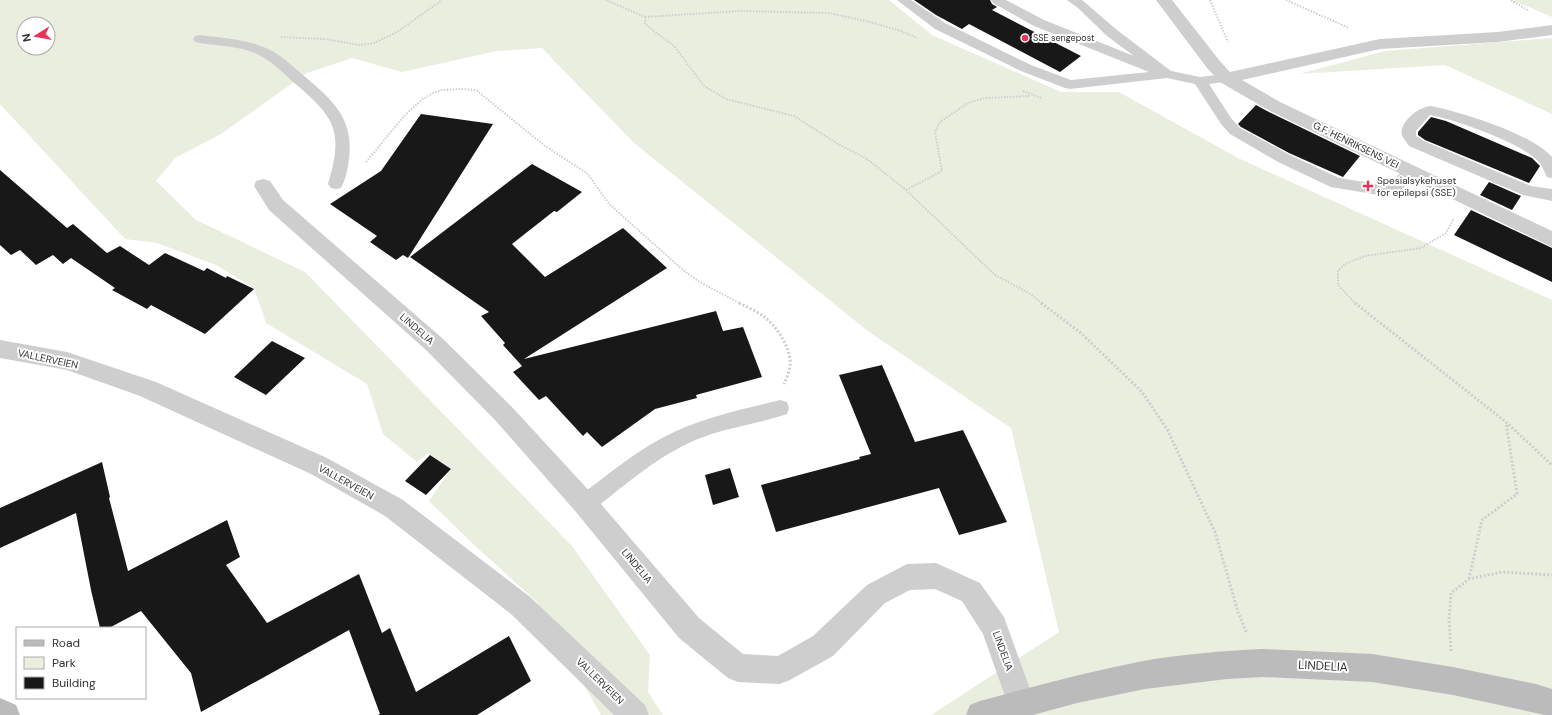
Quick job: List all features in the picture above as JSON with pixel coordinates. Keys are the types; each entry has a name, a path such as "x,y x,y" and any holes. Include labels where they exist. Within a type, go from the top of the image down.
{"main road":[{"name":"LINDELIA","path":"980,715 1021,702 1146,675 1227,665 1262,663 1372,668 1453,681 1536,698 1552,703"},
{"path":"0,712 6,715"}],"street":[{"name":"G.F. HENRIKSENS VEI","path":"1164,0 1213,64 1226,78 1274,106 1552,240"},
{"path":"1226,78 1380,44 1498,37 1552,30"},
{"name":"LINDELIA","path":"263,186 276,205 284,213 434,344 503,414 585,504 689,628 738,668 780,670 823,646 876,594 907,578 936,576 971,592 994,627 1021,702"},
{"name":"VALLERVEIEN","path":"0,349 67,361 148,389 319,466 394,508 520,605 635,715"}],"lane":[{"path":"903,0 940,26 1026,68 1070,85 1168,74"},
{"path":"997,0 1039,23 1168,74 1200,81 1226,78"},
{"path":"1074,0 1082,5 1112,33 1168,74"},
{"path":"200,39 259,49 271,55 326,103 340,123 343,142 341,167 336,184"},
{"path":"1200,81 1226,121 1235,131 1283,158 1336,183 1385,191 1393,188 1412,173"},
{"path":"1552,173 1549,163 1532,148 1498,133 1438,112 1430,110 1423,112 1409,127 1407,132 1413,141 1419,145 1528,190 1552,195"},
{"path":"585,504 656,451 681,437 704,428 780,408"}],"path":[{"path":"245,46 261,38 286,36 366,45 381,41 404,28 428,7 442,0"},
{"path":"606,0 645,17 740,12 829,13 901,30 921,40"},
{"path":"1210,0 1229,44"},
{"path":"1286,0 1356,31 1380,44"},
{"path":"645,17 645,24 675,47 704,86 726,99 794,116 838,144 867,159 906,190 995,275 1029,293 1081,333 1142,392 1167,429 1215,532 1238,612 1262,663"},
{"path":"336,184 357,172 406,114 419,102 434,92 466,88 476,90 545,146 587,172 610,205 683,270 698,281 764,316 777,329 784,342 790,360 788,374 781,392 780,408"},
{"path":"1017,88 1030,96"},
{"path":"906,190 934,177 942,170 935,132 940,122 968,103 985,98 1030,96 1044,99"},
{"path":"1465,199 1446,233 1422,248 1365,256 1345,264 1338,271 1338,285 1354,302 1506,422 1552,464"},
{"path":"1469,579 1482,520 1517,494 1506,422"},
{"path":"1453,681 1449,620 1451,593 1469,579 1502,572 1552,575"}],"green space":[{"path":"0,0 889,0 932,35 1061,92 1119,92 1238,158 1552,300 1552,715 931,715 1059,632 1011,428 869,332 634,143 542,48 497,51 402,72 352,58 307,73 221,134 175,158 156,181 196,220 305,272 572,546 650,655 648,692 663,715 601,715 537,602 473,544 429,501 451,469 428,453 417,462 383,434 367,384 266,323 254,288 216,265 157,243 125,239 0,104"},
{"path":"1512,0 1552,0 1552,17"},
{"path":"1552,38 1552,114 1445,65 1299,74 1385,51"}],"building":[{"name":"SSE sengepost","path":"914,0 990,0 992,4 997,7 992,10 1081,56 1060,72 969,24 962,29 936,15"},
{"path":"1256,105 1360,156 1343,177 1289,153 1238,124"},
{"path":"421,114 493,124 408,258 403,255 396,260 370,242 377,236 330,204 381,171"},
{"path":"1431,117 1446,121 1532,158 1540,166 1529,183 1425,140 1418,135 1418,132"},
{"path":"532,164 582,192 557,212 554,211 512,244 545,277 623,228 667,268 524,359 716,311 723,331 743,327 762,377 696,395 697,398 655,409 602,447 587,432 583,436 546,396 539,400 513,372 522,366 503,345 505,343 481,316 489,312 410,257"},
{"path":"0,170 67,228 73,224 107,253 120,246 149,265 165,253 204,271 207,268 226,278 227,276 254,289 205,334 151,305 147,309 112,290 115,288 71,258 63,264 53,255 36,265 20,250 11,255 0,245"},
{"path":"1489,182 1521,196 1512,210 1480,195"},
{"path":"1471,210 1552,248 1552,282 1454,235"},
{"path":"272,341 305,358 266,395 234,377"},
{"path":"882,365 915,442 963,430 1007,522 959,535 939,488 776,532 761,485 860,459 859,457 871,454 839,375"},
{"path":"430,455 451,469 426,495 405,481"},
{"path":"102,462 109,498 128,571 227,520 240,557 226,565 267,623 359,574 382,633 390,628 416,692 509,636 531,681 477,715 378,715 380,714 349,630 201,712 191,673 141,611 111,627 100,627 76,513 0,548 0,508"},
{"path":"730,468 739,497 713,505 705,475"}],"place":[{"name":"SSE sengepost","path":"1025,38"},
{"name":"Spesialsykehuset for epilepsi (SSE)","path":"1368,186"}]}
